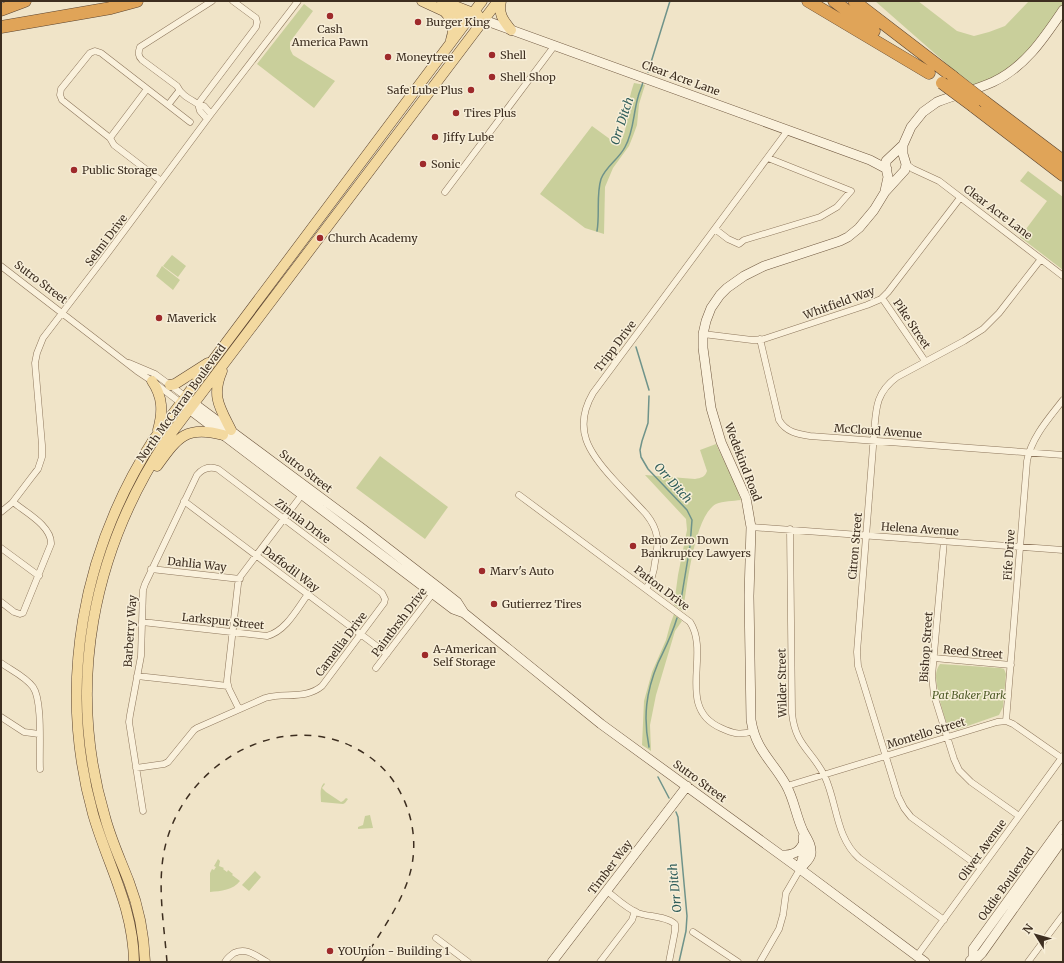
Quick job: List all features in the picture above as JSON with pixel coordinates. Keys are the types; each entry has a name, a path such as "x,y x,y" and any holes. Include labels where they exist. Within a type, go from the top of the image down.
{"highway":[{"path":"1,10 25,1"},
{"path":"1,27 111,8 137,1"},
{"path":"808,1 929,73"},
{"path":"834,1 1063,175"},
{"path":"854,1 1063,161"},
{"path":"865,1 921,52"}],"main road":[{"name":"Clear Acre Lane","path":"422,1 444,11 484,20"},
{"name":"Clear Acre Lane","path":"442,1 471,16"},
{"name":"North McCarran Boulevard","path":"145,962 144,942 135,901 110,834 97,784 89,736 88,662 96,604 112,548 131,501 187,403 217,355 482,1"},
{"path":"500,1 501,15 511,30"},
{"name":"North McCarran Boulevard","path":"134,962 133,942 127,910 99,834 87,789 78,728 78,670 84,616 98,555 118,503 134,471 154,439 232,353 484,20 500,1"},
{"path":"444,11 454,25 454,31 449,45"},
{"path":"131,501 171,447 183,436 198,430 227,432 216,394 219,378 232,353"},
{"path":"170,385 184,379 217,355"},
{"path":"152,381 159,394 162,412 158,430 154,439"}],"street":[{"path":"209,116 200,111 198,104 179,91 177,86 142,60 138,51 140,46 212,1"},
{"path":"198,104 256,27 256,18 234,1"},
{"name":"Selmi Drive","path":"1,512 13,502 31,478 40,462 42,445 35,370 36,357 43,338 209,116 298,1"},
{"path":"917,171 893,175 887,170 886,164 890,157 903,145 917,118 931,106 946,98 1000,78 1038,47 1063,10"},
{"name":"Clear Acre Lane","path":"484,20 870,160 887,170"},
{"path":"445,192 555,45"},
{"path":"161,181 114,145 110,138 62,100 60,95 61,89 90,53 95,51 101,53 190,122"},
{"path":"110,138 147,89"},
{"path":"168,105 179,91"},
{"name":"Tripp Drive","path":"646,589 653,576 658,547 656,532 646,514 603,468 590,450 584,432 585,410 593,393 788,130"},
{"path":"901,173 905,170 906,162 903,154 903,145"},
{"path":"890,157 894,155 901,156 906,162"},
{"name":"Clear Acre Lane","path":"870,160 890,157"},
{"path":"715,229 728,239 739,244 744,240 820,217 837,207 851,191 768,158"},
{"name":"Clear Acre Lane","path":"906,162 917,171 933,178 1063,276"},
{"name":"Wedekind Road","path":"885,192 888,177 887,170"},
{"name":"Wedekind Road","path":"760,962 779,929 783,915 786,893 789,886 800,869 808,861 811,852 808,839 803,831 787,786 763,753 753,731 750,708 749,596 751,527 746,498 721,442 714,420 706,377 703,334 706,320 712,308 727,288 744,276 764,266 831,244 848,236 863,224 885,192 901,173"},
{"name":"Whitfield Way","path":"703,334 752,340 760,339 785,333 867,305 882,298 960,198"},
{"name":"Citron Street","path":"982,868 907,813 901,802 858,663 857,652 877,405 884,389 897,377 964,341 988,324 1041,260"},
{"name":"Sutro Street","path":"1,266 124,361 227,432 435,590 457,602 464,613 601,724 782,855 925,962"},
{"name":"Pike Street","path":"882,298 925,361"},
{"name":"McCloud Avenue","path":"760,339 777,414 785,428 795,433 801,435 1063,455"},
{"name":"Sutro Street","path":"124,361 150,371 170,385 187,403"},
{"name":"Fife Drive","path":"1006,721 1026,461 1029,452 1042,428 1063,400"},
{"name":"Barberry Way","path":"143,811 130,715 141,656 143,590 151,569 184,500 197,475 206,468"},
{"name":"Zinnia Drive","path":"206,468 214,468 218,470 382,593 385,599"},
{"path":"239,709 227,681 237,588 240,579 256,555 305,491"},
{"name":"Patton Drive","path":"519,495 685,618 694,628 696,640 697,698 698,704 704,715 712,723 731,732 741,734 753,731"},
{"name":"Daffodil Way","path":"184,500 387,654"},
{"path":"1,602 14,612 20,614 26,605 39,576 51,544 48,531 13,502"},
{"name":"Helena Avenue","path":"751,527 1063,550"},
{"name":"Wilder Street","path":"790,529 792,720 798,739 824,775 844,838 854,854 944,920"},
{"name":"Bishop Street","path":"944,541 934,658 933,688 954,759 963,775 1019,816"},
{"path":"1,548 39,576"},
{"name":"Dahlia Way","path":"151,569 240,579"},
{"name":"Paintbrsh Drive","path":"376,668 435,590"},
{"name":"Larkspur Street","path":"142,622 261,636 273,634 282,628 308,594"},
{"name":"Camellia Drive","path":"136,768 164,764 168,762 194,730 239,709 271,696 306,694 317,690 322,686 361,635 384,604 385,599"},
{"name":"Reed Street","path":"934,658 1011,665"},
{"path":"1,663 33,686 38,700 40,769"},
{"path":"137,676 228,686"},
{"path":"1,717 24,732 39,734"},
{"path":"1006,721 1013,724 1063,758"},
{"name":"Montello Street","path":"787,786 997,722 1006,721"},
{"name":"Oliver Avenue","path":"918,956 1019,816 1063,758"},
{"name":"Timber Way","path":"552,962 686,786"},
{"name":"Oddie Boulevard","path":"971,960 973,949 1063,825"},
{"name":"Wedekind Road","path":"800,869 804,853 803,831"},
{"name":"Oddie Boulevard","path":"971,960 982,952 1063,840"},
{"path":"782,855 789,855 798,852 804,842"},
{"path":"606,891 635,911 646,916 670,920 675,924 669,962"},
{"path":"600,962 632,920 635,911"},
{"path":"1028,962 1063,914"},
{"path":"693,932 738,962"},
{"path":"436,938 468,962"},
{"path":"225,962 231,955 244,950 267,962"}],"green space":[{"path":"875,1 918,1 957,31 974,36 1005,26 1029,1 1063,1 1063,3 1042,34 1026,53 997,76 974,85 956,72"},
{"path":"304,4 313,11 290,42 290,49 293,55 335,81 314,108 257,64"},
{"path":"634,83 645,85 639,104 637,125 633,136 629,146 613,168 605,187 604,234 585,228 540,194 592,126 618,145 624,136 629,99"},
{"path":"1028,171 1063,197 1063,270 1020,237 1047,201 1020,181"},
{"path":"172,255 186,266 178,277 163,266"},
{"path":"162,266 180,280 173,290 156,276"},
{"path":"716,444 741,500 716,504 708,511 697,537 693,553 683,611 674,605 687,530 686,519 645,475 695,479 701,478 707,471 700,450"},
{"path":"380,456 448,507 425,539 356,488"},
{"path":"674,614 682,621 675,631 656,695 650,725 651,751 642,745 644,701 652,672 666,640"},
{"name":"Pat Baker Park","path":"940,664 1004,669 1006,674 1003,707 999,715 956,730 950,729 943,712 937,688 936,673"},
{"path":"324,783 325,784 322,788 326,792 341,802 346,798 348,799 345,803 321,802 321,790"},
{"path":"370,815 373,828 358,829 358,827 363,825 365,816"},
{"path":"218,859 220,861 219,866 224,868 223,869 227,872 228,870 240,881 230,888 210,892 210,873 212,869 214,870 216,867 214,866"},
{"path":"255,871 261,877 249,891 242,885"}],"waterway":[{"name":"Orr Ditch","path":"648,72 670,1"},
{"name":"Orr Ditch","path":"597,231 601,179 603,174 619,155 628,141 632,129 638,95 643,82"},
{"name":"Orr Ditch","path":"636,347 649,390"},
{"name":"Orr Ditch","path":"649,396 648,423 640,450 641,457 648,469 687,510 692,520 690,546 680,606"},
{"name":"Orr Ditch","path":"649,747 646,725 648,694 658,663 671,636 677,618"},
{"name":"Orr Ditch","path":"658,777 669,798"},
{"name":"Orr Ditch","path":"676,812 678,817 687,916 686,931 679,962"}],"railway":[{"path":"167,962 161,887 163,857 166,843 176,817 191,793 210,772 232,756 257,743 283,737 311,735 348,744 371,758 391,777 401,793 411,820 414,849 406,886 393,912 362,962"}],"place":[{"name":"Cash America Pawn","path":"330,16"},
{"name":"Burger King","path":"418,22"},
{"name":"Shell","path":"492,55"},
{"name":"Moneytree","path":"388,57"},
{"name":"Shell Shop","path":"492,77"},
{"name":"Safe Lube Plus","path":"471,90"},
{"name":"Tires Plus","path":"456,113"},
{"name":"Jiffy Lube","path":"435,137"},
{"name":"Sonic","path":"423,164"},
{"name":"Public Storage","path":"74,170"},
{"name":"Church Academy","path":"320,238"},
{"name":"Maverick","path":"159,318"},
{"name":"Reno Zero Down Bankruptcy Lawyers","path":"633,546"},
{"name":"Marv's Auto","path":"482,571"},
{"name":"Gutierrez Tires","path":"494,604"},
{"name":"A-American Self Storage","path":"425,655"},
{"name":"YOUnion - Building 1","path":"330,951"}]}
